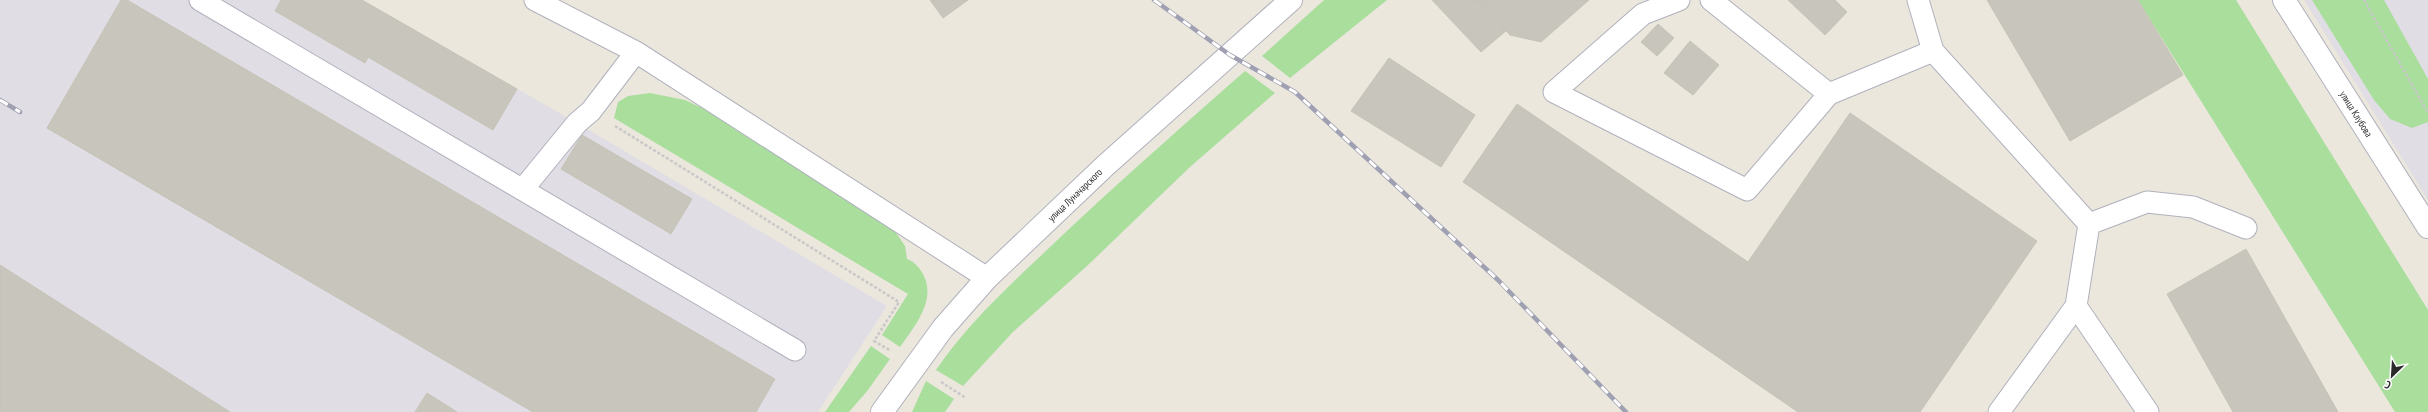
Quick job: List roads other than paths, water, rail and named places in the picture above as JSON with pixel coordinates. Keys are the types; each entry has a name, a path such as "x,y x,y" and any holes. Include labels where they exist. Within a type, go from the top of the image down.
{"street":[{"name":"улица Луначарского","path":"882,412 943,328 988,278 1106,166 1291,0"},
{"name":"улица Клубова","path":"2284,0 2425,216"}],"lane":[{"path":"200,0 795,350"},
{"path":"535,0 636,52 988,278"},
{"path":"1679,0 1643,14 1554,92 1747,190 1828,94 1933,51"},
{"path":"1711,0 1828,94"},
{"path":"1918,0 1933,51 2089,224"},
{"path":"523,189 577,123 591,111 636,52"},
{"path":"2089,224 2147,202 2193,208 2246,228"},
{"path":"1999,412 2076,306 2089,224"},
{"path":"2076,306 2148,412"}],"railway":[{"path":"1154,0 1230,55 1295,92 1498,280 1626,412"},
{"path":"0,100 20,112"}]}
